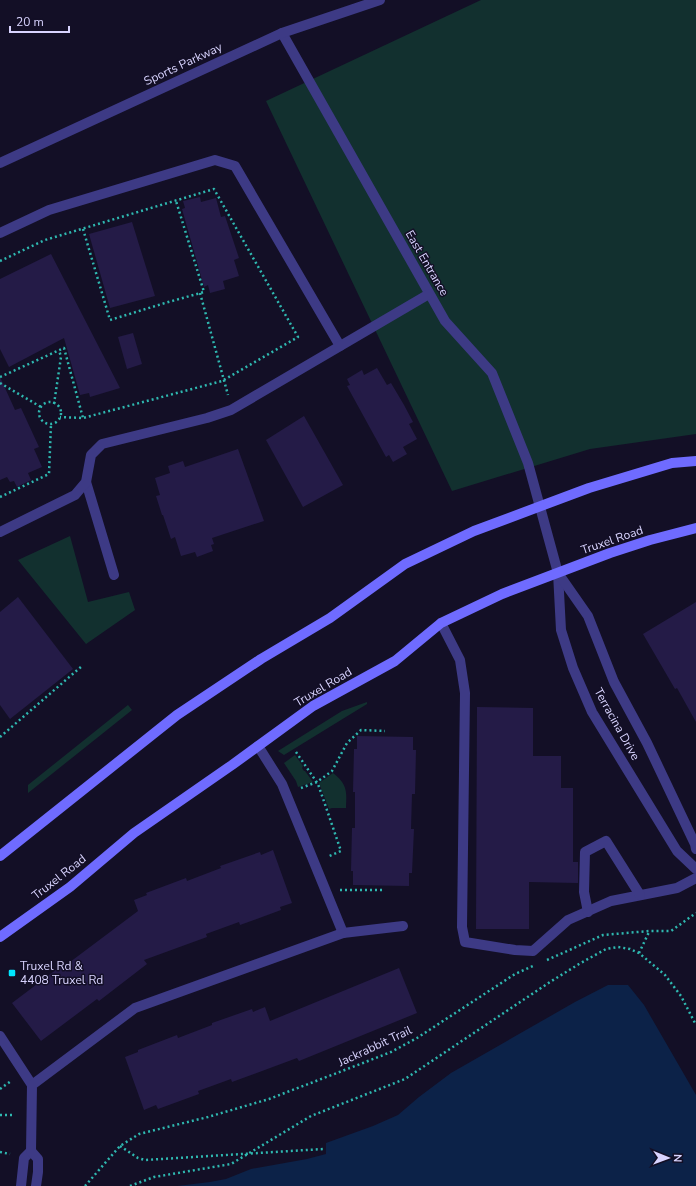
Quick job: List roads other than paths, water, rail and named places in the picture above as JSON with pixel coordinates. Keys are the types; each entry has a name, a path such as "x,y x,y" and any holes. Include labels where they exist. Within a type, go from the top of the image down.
{"main road":[{"path":"0,856 178,715 261,659 330,618 405,564 474,531 589,488 672,463 696,462"},
{"name":"Truxel Road","path":"0,937 70,887 134,833 313,706 394,661 441,623 502,594 558,573 650,540 696,528"}],"street":[{"name":"Sports Parkway","path":"0,163 282,33 380,0"},
{"name":"East Entrance","path":"282,33 445,321 492,374 528,463 540,507"},
{"path":"0,233 48,210 215,160 235,166 340,346"},
{"path":"114,575 86,482 91,455 102,444 207,418 231,410 429,294"},
{"path":"0,532 74,496 86,482"},
{"name":"Terracina Drive","path":"540,507 558,573 561,630 573,668 592,712 677,851 696,869"},
{"name":"Terracina Drive","path":"558,573 588,616 614,682 647,743 696,849"},
{"path":"441,623 460,660 465,693 462,927 465,942 533,951 568,920 611,901 676,888 696,878"},
{"path":"258,746 282,784 343,933"},
{"path":"588,912 584,892 585,852 606,841 640,895"},
{"path":"32,1084 135,1008 343,933 403,926"},
{"path":"0,1036 32,1084 31,1151 38,1159 36,1186"},
{"path":"21,1186 24,1158 31,1151"}],"water":[{"path":"608,985 628,985 644,1005 696,1095 696,1186 177,1186 226,1179 251,1169 326,1154 326,1143 398,1115 451,1073 575,1002"}],"place":[{"name":"Truxel Rd & 4408 Truxel Rd","path":"12,973"}]}
